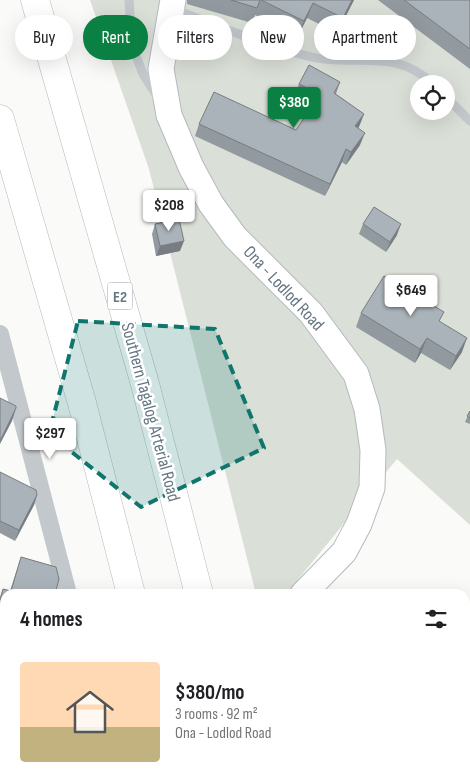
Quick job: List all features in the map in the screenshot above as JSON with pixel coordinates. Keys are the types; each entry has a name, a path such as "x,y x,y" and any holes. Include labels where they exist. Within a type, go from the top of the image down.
{"highway":[{"name":"Southern Tagalog Arterial Road","path":"35,0 145,384 198,589"},
{"path":"0,119 82,403 130,589"}],"main road":[{"name":"Ona - Lodlod Road","path":"172,4 161,69 169,115 191,167 211,204 235,237 311,313 356,374 368,409 373,450 372,488 359,524 344,552 308,589"}],"street":[{"path":"0,334 67,589"}],"lane":[{"path":"129,0 132,45 137,60 143,74 169,115"},
{"path":"172,4 283,49 324,59 364,59 397,62 424,75"},
{"path":"455,107 470,121"}],"highlighted area":[{"path":"78,321 215,329 264,448 141,507 49,434"}],"shaded area":[{"path":"90,0 470,0 470,525 397,459 290,589 255,589 149,169 111,60 148,60 148,15 95,15"}],"building":[{"path":"231,0 260,0 257,8"},
{"path":"261,0 352,0 344,15 337,15 313,3 304,21 304,15 292,15"},
{"path":"404,0 470,0 470,49"},
{"path":"309,65 340,82 334,93 364,114 355,126 365,133 351,152 346,149 330,184 199,124 214,92 296,130 320,95 299,84"},
{"path":"374,207 401,224 390,242 363,224"},
{"path":"179,219 184,241 160,246 155,224"},
{"path":"384,276 444,312 439,321 467,338 456,356 427,338 420,349 361,313"},
{"path":"0,398 16,406 16,408 0,441"},
{"path":"0,472 36,490 37,495 19,530 0,521"},
{"path":"21,557 56,567 59,579 56,589 12,589"}]}
